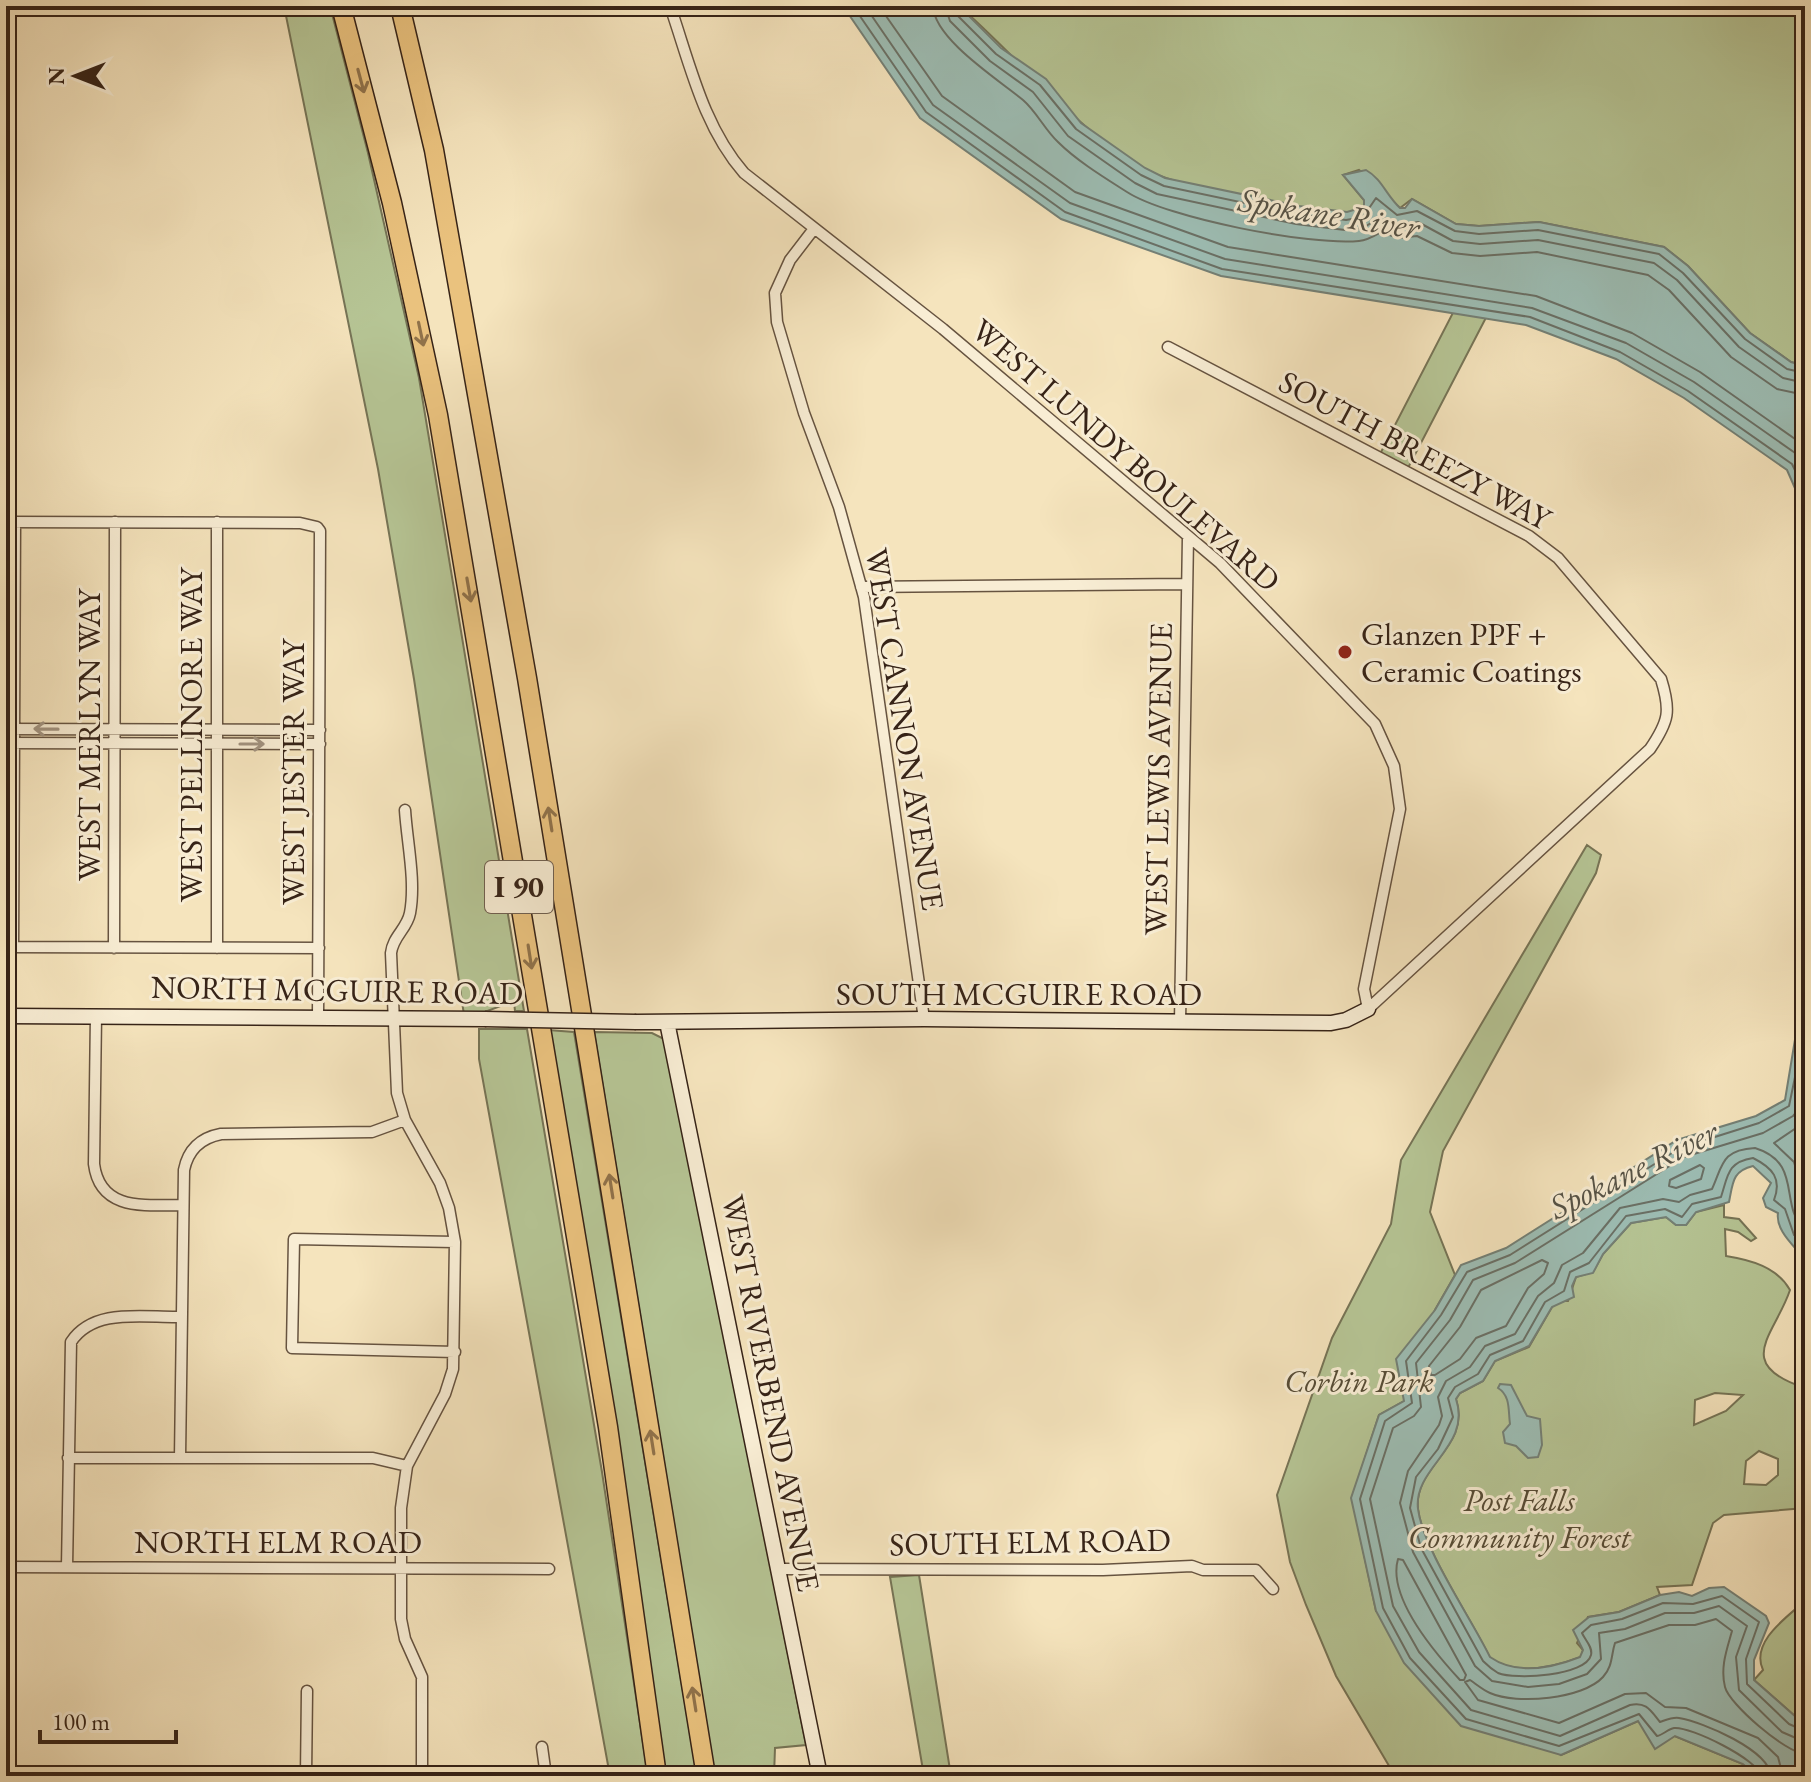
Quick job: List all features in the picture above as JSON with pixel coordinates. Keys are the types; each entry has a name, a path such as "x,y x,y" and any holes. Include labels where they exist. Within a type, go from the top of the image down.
{"highway":[{"name":"I 90","path":"341,6 392,203 438,415 608,1427 657,1776"},
{"name":"I 90","path":"400,6 434,150 527,678 706,1776"}],"street":[{"name":"WEST LUNDY BOULEVARD","path":"670,6 710,124 725,152 744,173 943,329 1220,563 1380,732 1391,756 1399,788 1400,809 1364,986 1368,1009"},
{"name":"WEST CANNON AVENUE","path":"813,230 790,260 775,293 777,322 861,587 924,1019"},
{"name":"SOUTH BREEZY WAY","path":"1168,347 1529,536 1558,558 1661,679 1668,702 1666,725 1650,749 1368,1009"},
{"path":"217,522 10,522 9,947 319,948"},
{"name":"WEST MERLYN WAY","path":"114,948 115,522"},
{"name":"WEST JESTER WAY","path":"217,522 300,523 317,527 320,531 318,1019"},
{"name":"WEST PELLINORE WAY","path":"217,522 217,948"},
{"name":"WEST LEWIS AVENUE","path":"1180,1023 1188,537"},
{"path":"861,587 1187,584"},
{"path":"11,729 320,730"},
{"path":"10,743 320,744"},
{"path":"405,810 411,899 408,920 392,945 397,1093 405,1120 440,1183 455,1242 455,1352 445,1394 407,1466 401,1508 401,1619 405,1639 422,1677 422,1776"},
{"name":"SOUTH MCGUIRE ROAD","path":"667,1022 924,1019 1331,1023 1346,1020 1368,1009"},
{"path":"96,1015 94,1164 98,1180 108,1195 125,1204 183,1205"},
{"name":"NORTH MCGUIRE ROAD","path":"6,1016 667,1022"},
{"name":"WEST RIVERBEND AVENUE","path":"667,1022 820,1776"},
{"path":"180,1458 183,1205 186,1160 195,1146 212,1136 372,1132 405,1120"},
{"path":"455,1242 294,1239 292,1348 455,1352"},
{"path":"67,1567 69,1352 77,1333 103,1319 181,1317"},
{"path":"68,1458 373,1458 407,1466"},
{"name":"SOUTH ELM ROAD","path":"778,1569 1103,1570 1192,1566 1203,1570 1256,1570 1273,1589"},
{"name":"NORTH ELM ROAD","path":"6,1567 549,1569"},
{"path":"306,1776 307,1691"},
{"path":"542,1747 546,1776"}],"green space":[{"path":"284,6 330,6 368,153 419,378 524,1011 515,1011 514,1001 482,1013 464,1015 414,679 378,469"},
{"path":"959,6 1805,6 1805,366 1791,362 1750,333 1688,266 1664,247 1539,222 1479,226 1456,224 1412,199 1400,208 1359,170 1343,175 1364,200 1364,207 1347,212 1315,210 1210,190 1166,178 1139,165 1085,126"},
{"path":"1458,303 1491,308 1408,468 1380,454"},
{"name":"Corbin Park","path":"1587,845 1601,855 1596,873 1443,1151 1430,1212 1455,1275 1435,1310 1404,1401 1379,1415 1352,1498 1376,1611 1561,1755 1638,1721 1743,1764 1756,1776 1395,1776 1336,1676 1306,1605 1290,1562 1277,1495 1332,1338 1391,1224 1401,1160"},
{"path":"479,1029 527,1029 602,1472 648,1776 610,1776 479,1059"},
{"path":"548,1030 574,1032 697,1776 666,1776"},
{"path":"594,1032 652,1033 666,1040 806,1745 775,1748 774,1776 715,1776"},
{"name":"Post Falls Community Forest","path":"1724,1205 1724,1217 1739,1219 1756,1238 1751,1241 1738,1232 1725,1229 1726,1256 1754,1262 1771,1270 1790,1290 1764,1347 1764,1358 1770,1369 1783,1379 1805,1388 1805,1508 1724,1515 1713,1523 1692,1585 1657,1587 1660,1595 1619,1612 1588,1617 1577,1643 1583,1650 1581,1657 1535,1668 1500,1664 1490,1658 1449,1584 1429,1544 1418,1509 1424,1480 1450,1444 1456,1430 1459,1416 1456,1399 1460,1393 1483,1381 1495,1361 1529,1347 1552,1307 1559,1301 1568,1301 1576,1277 1593,1272 1603,1254 1631,1223 1666,1217 1676,1225 1686,1225 1696,1212","holes":["1715,1393 1743,1395 1726,1411 1694,1425 1695,1400","1759,1451 1778,1459 1778,1475 1766,1485 1744,1484 1746,1461"]},
{"path":"919,1575 951,1776 924,1776 890,1577"},
{"path":"1805,1601 1805,1725 1754,1680 1763,1670 1760,1660 1766,1640 1780,1622"}],"water":[{"name":"Spokane River","path":"843,6 959,6 1001,48 1046,79 1081,123 1145,168 1165,178 1299,206 1347,212 1364,207 1364,200 1343,175 1366,170 1400,208 1405,208 1412,199 1456,224 1479,226 1539,222 1664,247 1688,266 1750,333 1791,362 1805,366 1805,511 1787,470 1684,398 1616,359 1526,325 1221,276 1061,219 920,118"},
{"name":"Spokane River","path":"1805,979 1805,1245 1796,1249 1785,1236 1778,1213 1766,1207 1763,1198 1771,1183 1753,1166 1737,1175 1729,1202 1696,1212 1686,1225 1676,1225 1666,1217 1631,1223 1603,1254 1593,1273 1576,1277 1572,1286 1574,1297 1552,1307 1529,1346 1495,1361 1483,1381 1460,1393 1456,1399 1459,1416 1456,1431 1424,1481 1418,1509 1438,1563 1490,1657 1512,1667 1546,1667 1580,1657 1583,1650 1573,1630 1589,1617 1619,1612 1660,1595 1679,1592 1692,1596 1709,1588 1724,1587 1766,1616 1769,1623 1754,1660 1754,1680 1805,1725 1805,1776 1756,1776 1743,1764 1675,1736 1655,1749 1638,1721 1561,1755 1461,1726 1404,1663 1376,1611 1351,1498 1379,1415 1404,1401 1396,1359 1435,1310 1461,1265 1506,1248 1677,1140 1756,1116 1785,1100"},
{"path":"1500,1384 1511,1385 1527,1416 1540,1419 1542,1445 1538,1457 1528,1458 1516,1446 1505,1443 1503,1432 1510,1424 1509,1409 1505,1395 1498,1388"}],"place":[{"name":"Glanzen PPF + Ceramic Coatings","path":"1345,652"}]}
